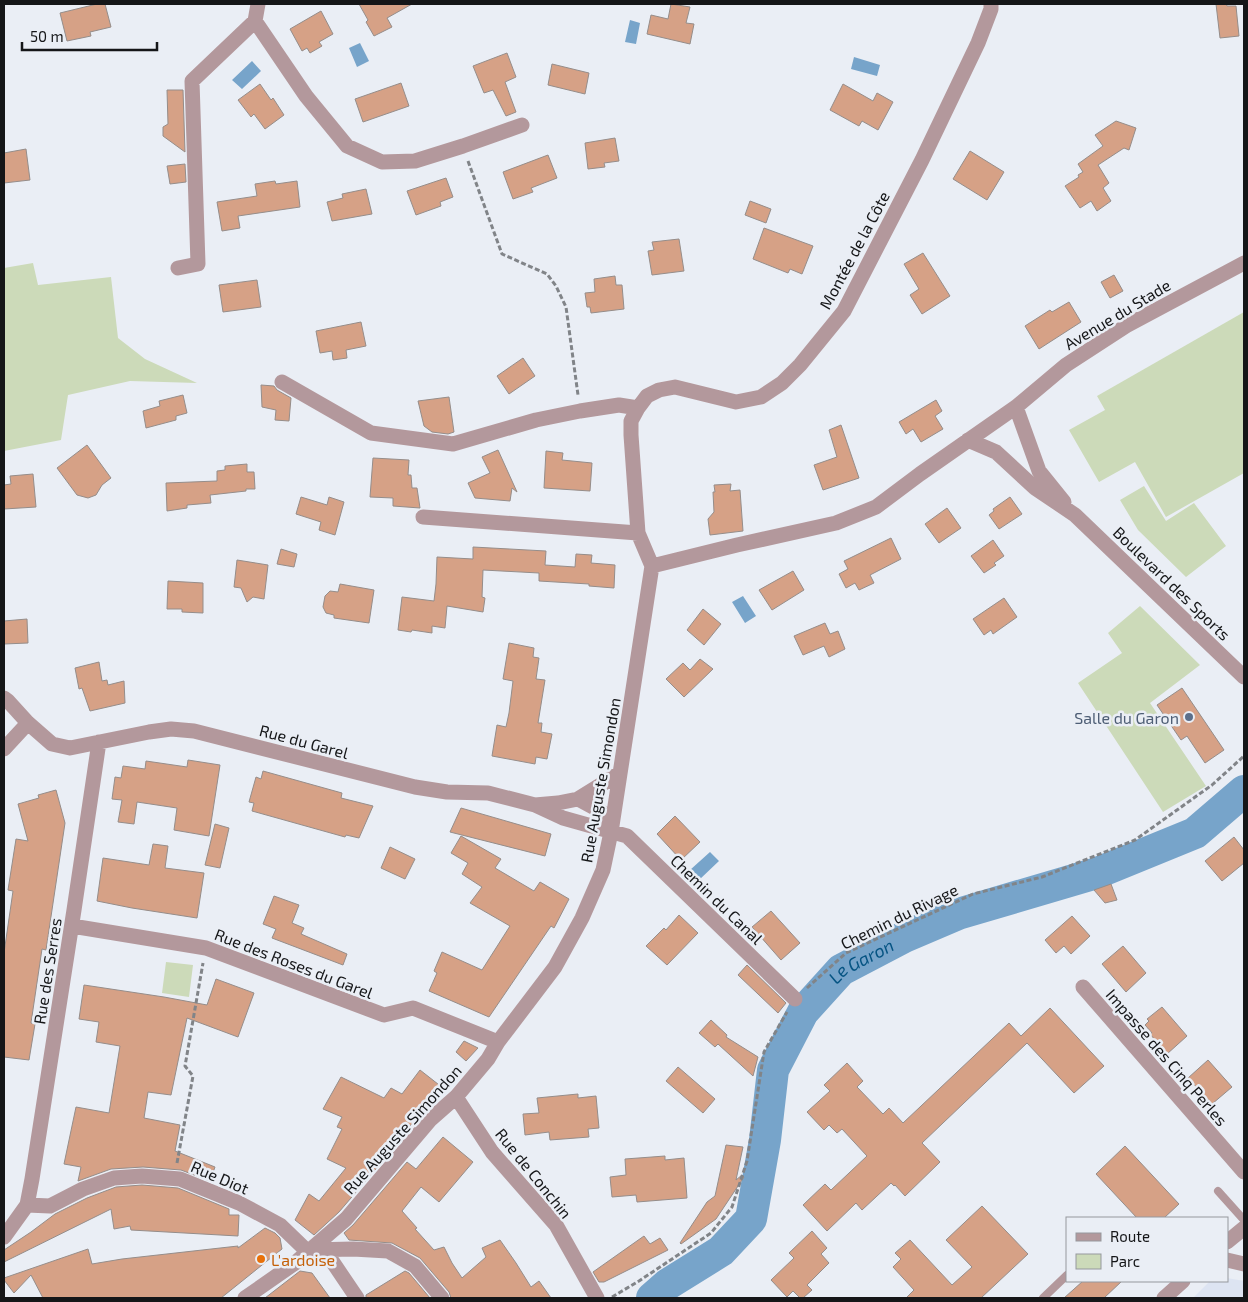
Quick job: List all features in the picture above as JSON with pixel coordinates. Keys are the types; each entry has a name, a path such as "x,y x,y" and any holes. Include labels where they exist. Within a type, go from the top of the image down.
{"street":[{"path":"178,268 198,264 192,81 256,21 258,4"},
{"name":"Montée de la Côte","path":"638,408 647,396 659,390 675,387 736,402 762,397 782,384 800,365 844,311 922,160 978,43 991,9 991,4"},
{"path":"256,21 306,96 347,146 382,162 415,161 522,125"},
{"name":"Avenue du Stade","path":"652,566 836,523 876,507 1016,407 1066,365 1126,326 1244,263"},
{"path":"282,382 371,433 453,444 536,420 619,405 638,408 631,421 638,533 652,566"},
{"name":"Boulevard des Sports","path":"1016,407 1039,471 1074,515 1244,677"},
{"name":"Boulevard des Sports","path":"968,440 996,452 1034,488 1074,515"},
{"path":"423,517 638,533"},
{"name":"Rue Auguste Simondon","path":"245,1298 295,1264 346,1219 488,1059 498,1042 555,967 582,918 603,870 611,832 652,566"},
{"name":"Rue du Garel","path":"4,698 52,744 70,748 148,732 171,729 194,731 415,787 447,792 488,793 535,805 562,818 611,832"},
{"path":"4,749 28,723"},
{"name":"Rue des Serres","path":"27,1205 72,926 99,742"},
{"path":"535,805 578,800 620,773"},
{"path":"578,800 602,812 611,832"},
{"name":"Chemin du Canal","path":"611,832 627,836 794,999"},
{"name":"Rue des Roses du Garel","path":"72,926 206,948 384,1015 413,1008 498,1042"},
{"name":"Impasse des Cinq Perles","path":"1083,987 1244,1172"},
{"name":"Rue de Conchin","path":"456,1097 492,1152 556,1225 597,1298"},
{"name":"Rue Diot","path":"27,1205 50,1206 83,1189 114,1178 142,1176 180,1179 239,1203 280,1225 310,1251 332,1261 357,1298"},
{"path":"4,1236 27,1205"},
{"path":"1228,1241 1244,1228"},
{"path":"310,1251 353,1249 388,1251 415,1266 442,1298"},
{"path":"1228,1260 1244,1264"},
{"path":"1164,1298 1182,1282"}],"lane":[{"path":"1218,1191 1244,1220"},
{"path":"1043,1298 1066,1277"}],"path":[{"path":"463,146 502,254 547,274 556,286 566,307 580,412"},
{"name":"Chemin du Rivage","path":"611,1298 710,1234 732,1207 747,1162 764,1052 794,999 846,953 973,894 1042,877 1135,840 1212,785 1244,756"},
{"path":"175,1178 193,1076 184,1066 206,948"}],"shaded area":[{"path":"1228,1278 1244,1281 1244,1298 1193,1298 1209,1282 1228,1282"}],"green space":[{"path":"33,263 38,285 111,277 118,338 145,359 197,383 130,381 68,395 61,440 4,451 4,268"},
{"path":"1244,312 1244,473 1166,517 1135,462 1099,482 1069,430 1105,410 1097,396"},
{"path":"1144,486 1166,521 1194,503 1226,546 1186,577 1138,530 1120,500"},
{"path":"1140,606 1200,665 1150,703 1206,786 1163,812 1078,683 1122,653 1108,633"},
{"path":"166,962 193,965 189,997 162,993"}],"water":[{"path":"630,20 640,23 636,44 625,42"},
{"path":"360,43 369,61 357,67 349,48"},
{"path":"854,57 880,65 877,76 851,69"},
{"path":"252,61 261,71 242,89 232,80"},
{"path":"743,596 756,616 745,623 732,602"},
{"path":"710,852 719,861 699,880 690,870"}],"building":[{"path":"97,4 105,4 111,27 90,32 91,36 67,41 60,13"},
{"path":"359,4 412,4 387,18 392,27 374,36"},
{"path":"671,4 690,7 686,23 694,24 690,44 647,34 651,15 668,19"},
{"path":"1216,4 1236,6 1239,36 1220,38"},
{"path":"321,11 333,34 319,42 322,46 310,53 307,48 302,51 290,29"},
{"path":"507,53 516,77 505,82 516,112 506,116 493,90 484,93 473,66"},
{"path":"552,64 589,73 585,94 548,85"},
{"path":"401,83 409,106 363,122 355,99"},
{"path":"260,84 271,100 273,98 284,115 265,129 254,114 251,117 238,100"},
{"path":"843,84 873,101 877,93 893,102 878,130 862,121 859,126 830,110"},
{"path":"167,90 183,90 185,152 163,136 163,127 168,124"},
{"path":"1116,121 1136,128 1129,150 1124,148 1098,165 1109,183 1103,188 1111,201 1097,211 1091,201 1080,208 1065,186 1083,172 1078,164 1103,146 1095,135"},
{"path":"615,138 619,161 604,163 605,167 588,169 585,143"},
{"path":"26,149 30,180 4,183 4,153"},
{"path":"970,151 1004,172 987,200 953,179"},
{"path":"548,155 557,178 531,188 533,192 513,199 503,172"},
{"path":"185,164 186,182 170,184 167,166"},
{"path":"446,178 453,197 440,202 441,206 416,215 407,191"},
{"path":"275,181 276,184 297,181 300,207 238,216 240,228 222,231 217,202 257,196 255,184"},
{"path":"366,189 372,214 332,221 327,202 343,198 342,194"},
{"path":"750,201 771,209 766,223 745,215"},
{"path":"764,228 813,246 802,274 790,269 788,273 753,259"},
{"path":"679,239 684,271 652,275 648,251 654,250 652,242"},
{"path":"923,253 950,296 922,314 910,295 919,289 904,264"},
{"path":"1114,275 1123,291 1110,298 1101,282"},
{"path":"615,276 616,285 622,285 624,309 591,313 590,307 587,307 585,293 595,292 594,279"},
{"path":"257,280 261,307 223,312 219,285"},
{"path":"1069,302 1081,322 1039,349 1025,326 1050,310 1052,312"},
{"path":"361,322 366,346 346,350 347,358 333,360 332,351 320,353 316,331"},
{"path":"523,358 535,376 509,394 497,376"},
{"path":"261,385 274,386 277,390 291,398 289,421 275,420 276,410 262,407"},
{"path":"183,395 187,413 176,416 176,420 146,428 143,411 160,406 159,401"},
{"path":"449,397 454,432 448,434 432,432 424,426 418,401"},
{"path":"936,400 942,411 935,416 943,429 921,442 913,429 906,434 899,422"},
{"path":"841,425 859,478 823,490 814,465 837,457 829,430"},
{"path":"87,445 111,478 102,485 96,495 88,498 77,495 57,468"},
{"path":"498,450 517,492 512,488 510,501 475,498 468,483 490,473 482,457"},
{"path":"546,451 563,453 562,460 592,463 590,491 544,488"},
{"path":"373,458 409,460 408,475 411,475 412,488 417,488 420,508 393,506 393,498 370,497"},
{"path":"247,464 247,472 254,472 255,489 210,495 211,503 187,505 187,508 167,511 166,483 217,481 217,471 225,470 225,466"},
{"path":"33,474 36,507 4,509 4,485 11,484 10,476"},
{"path":"731,484 730,491 740,490 743,531 710,535 708,519 714,512 714,485"},
{"path":"301,497 327,505 329,497 344,502 335,535 319,530 321,522 296,514"},
{"path":"1010,497 1022,514 999,529 989,515 994,511 993,509"},
{"path":"947,508 961,528 939,543 925,524"},
{"path":"891,538 901,559 870,575 874,583 859,590 855,583 846,588 839,574 848,569 844,561"},
{"path":"993,540 1004,556 994,563 996,565 984,573 971,556"},
{"path":"473,547 546,551 545,565 575,567 576,554 592,555 591,563 615,565 614,588 589,586 589,584 539,581 539,573 483,570 482,597 485,598 483,612 447,606 445,628 432,626 432,633 398,630 402,597 434,601 437,557 473,559"},
{"path":"281,549 297,554 294,567 277,564"},
{"path":"237,560 268,565 264,599 253,597 247,602 241,588 234,587"},
{"path":"793,571 804,590 772,610 759,590"},
{"path":"168,581 203,583 203,613 182,612 182,609 167,609"},
{"path":"340,584 374,590 369,623 334,618 334,615 326,613 323,607 325,596 330,591 338,592"},
{"path":"1004,598 1017,617 993,634 991,630 984,635 973,619"},
{"path":"703,609 721,624 704,645 687,630"},
{"path":"27,619 28,643 4,644 4,621"},
{"path":"825,623 830,634 838,631 845,649 829,657 824,646 803,655 794,636"},
{"path":"509,643 534,648 533,657 539,658 536,679 545,680 538,723 542,723 541,732 552,734 547,759 536,757 535,764 492,756 497,725 506,727 509,713 513,681 503,679"},
{"path":"700,659 713,669 684,697 666,679 683,663 690,670"},
{"path":"99,662 102,681 107,680 108,685 124,681 125,703 90,711 82,688 79,689 75,668"},
{"name":"Salle du Garon","path":"1182,688 1224,750 1205,763 1187,736 1181,740 1157,705"},
{"path":"188,760 220,765 209,836 174,830 177,808 137,802 134,824 118,822 122,800 112,799 115,777 121,778 123,766 145,769 146,761 187,767"},
{"path":"263,771 342,793 341,798 373,806 359,838 346,835 345,837 252,811 254,803 249,802 256,777 261,779"},
{"path":"56,790 65,823 46,950 42,949 31,1023 35,1024 29,1060 4,1057 4,953 13,891 8,890 16,839 28,841 18,804 39,798 38,795"},
{"path":"461,808 551,834 545,856 450,832"},
{"path":"675,816 700,842 681,860 657,834"},
{"path":"215,824 229,828 220,868 205,865"},
{"path":"461,836 501,859 495,868 534,891 540,882 569,899 554,928 551,926 489,1017 429,991 437,973 434,971 442,952 482,970 510,926 470,903 482,887 462,874 468,863 451,853"},
{"path":"1234,837 1244,850 1244,863 1222,881 1205,861"},
{"path":"153,844 168,846 165,868 204,873 197,918 97,901 103,858 149,865"},
{"path":"390,847 415,859 405,879 381,868"},
{"path":"1111,884 1117,900 1105,903 1094,890"},
{"path":"274,896 299,905 292,923 304,928 301,934 347,954 343,965 272,938 276,929 263,924"},
{"path":"771,911 800,943 781,960 752,927"},
{"path":"679,915 698,933 667,965 646,946 664,928 666,930"},
{"path":"1072,916 1090,936 1071,954 1064,946 1056,953 1045,940"},
{"path":"1123,946 1146,973 1126,992 1102,964"},
{"path":"747,965 786,1003 778,1013 738,975"},
{"path":"216,979 254,993 238,1037 187,1018 171,1095 148,1092 144,1118 180,1125 175,1151 215,1167 210,1181 181,1170 143,1167 111,1169 78,1181 81,1167 64,1164 76,1107 109,1113 120,1046 96,1042 99,1022 79,1019 84,985 207,1005"},
{"path":"1162,1007 1187,1036 1167,1054 1145,1025 1149,1021 1147,1019"},
{"path":"1050,1008 1104,1066 1074,1093 1027,1043 922,1143 940,1162 905,1196 891,1183 862,1210 856,1203 827,1231 803,1205 825,1184 831,1190 867,1156 842,1129 837,1133 829,1125 824,1130 807,1112 830,1091 824,1085 847,1063 863,1081 857,1087 883,1114 889,1108 903,1123 1009,1023 1021,1036"},
{"path":"711,1020 727,1035 726,1037 758,1057 753,1076 718,1044 715,1047 699,1033"},
{"path":"464,1041 478,1048 466,1061 456,1052"},
{"path":"1208,1060 1232,1087 1212,1104 1188,1078"},
{"path":"678,1067 715,1099 703,1113 666,1081"},
{"path":"420,1070 443,1088 339,1212 314,1235 295,1220 309,1194 319,1201 346,1168 327,1159 342,1129 337,1127 342,1117 323,1109 341,1077 384,1098 391,1088 402,1094"},
{"path":"578,1094 578,1098 596,1096 599,1128 588,1129 589,1137 550,1140 549,1132 525,1135 523,1114 539,1113 537,1098"},
{"path":"443,1137 473,1162 439,1202 421,1187 402,1211 434,1250 444,1247 462,1278 486,1257 482,1248 500,1240 531,1287 539,1281 551,1298 451,1298 449,1292 420,1258 392,1243 349,1240 344,1233 407,1162 416,1169"},
{"path":"726,1145 743,1147 736,1180 742,1175 744,1177 716,1219 681,1244 707,1202 715,1196"},
{"path":"1125,1146 1179,1204 1165,1217 1136,1217 1096,1174"},
{"path":"665,1156 665,1160 684,1158 687,1198 637,1202 636,1195 612,1197 610,1177 626,1175 625,1159"},
{"path":"142,1185 178,1188 229,1209 229,1215 239,1215 238,1236 131,1230 130,1226 114,1229 111,1209 4,1262 4,1250 55,1214 87,1198 116,1187"},
{"path":"982,1206 1028,1254 981,1298 906,1298 914,1290 893,1267 901,1259 895,1253 910,1240 952,1285 972,1267 946,1240"},
{"path":"265,1228 280,1238 282,1249 221,1298 43,1298 31,1275 14,1293 4,1280 4,1278 88,1249 92,1264 238,1246 238,1248"},
{"path":"812,1231 827,1248 821,1254 829,1263 807,1285 812,1290 803,1298 800,1298 793,1291 787,1297 771,1280 794,1258 789,1253"},
{"path":"644,1236 650,1244 660,1238 668,1250 604,1282 599,1282 593,1272"},
{"path":"300,1271 312,1273 330,1298 265,1298"},
{"path":"405,1271 409,1273 430,1298 366,1298 366,1295"},
{"path":"1082,1282 1121,1282 1104,1298 1064,1298"}],"waterway":[{"name":"Le Garon","path":"652,1298 668,1284 721,1251 751,1219 765,1140 773,1070 803,1012 841,970 904,937 958,914 1097,873 1195,833 1244,791"}],"place":[{"name":"Salle du Garon","path":"1189,717"},
{"name":"L'ardoise","path":"261,1259"}]}
